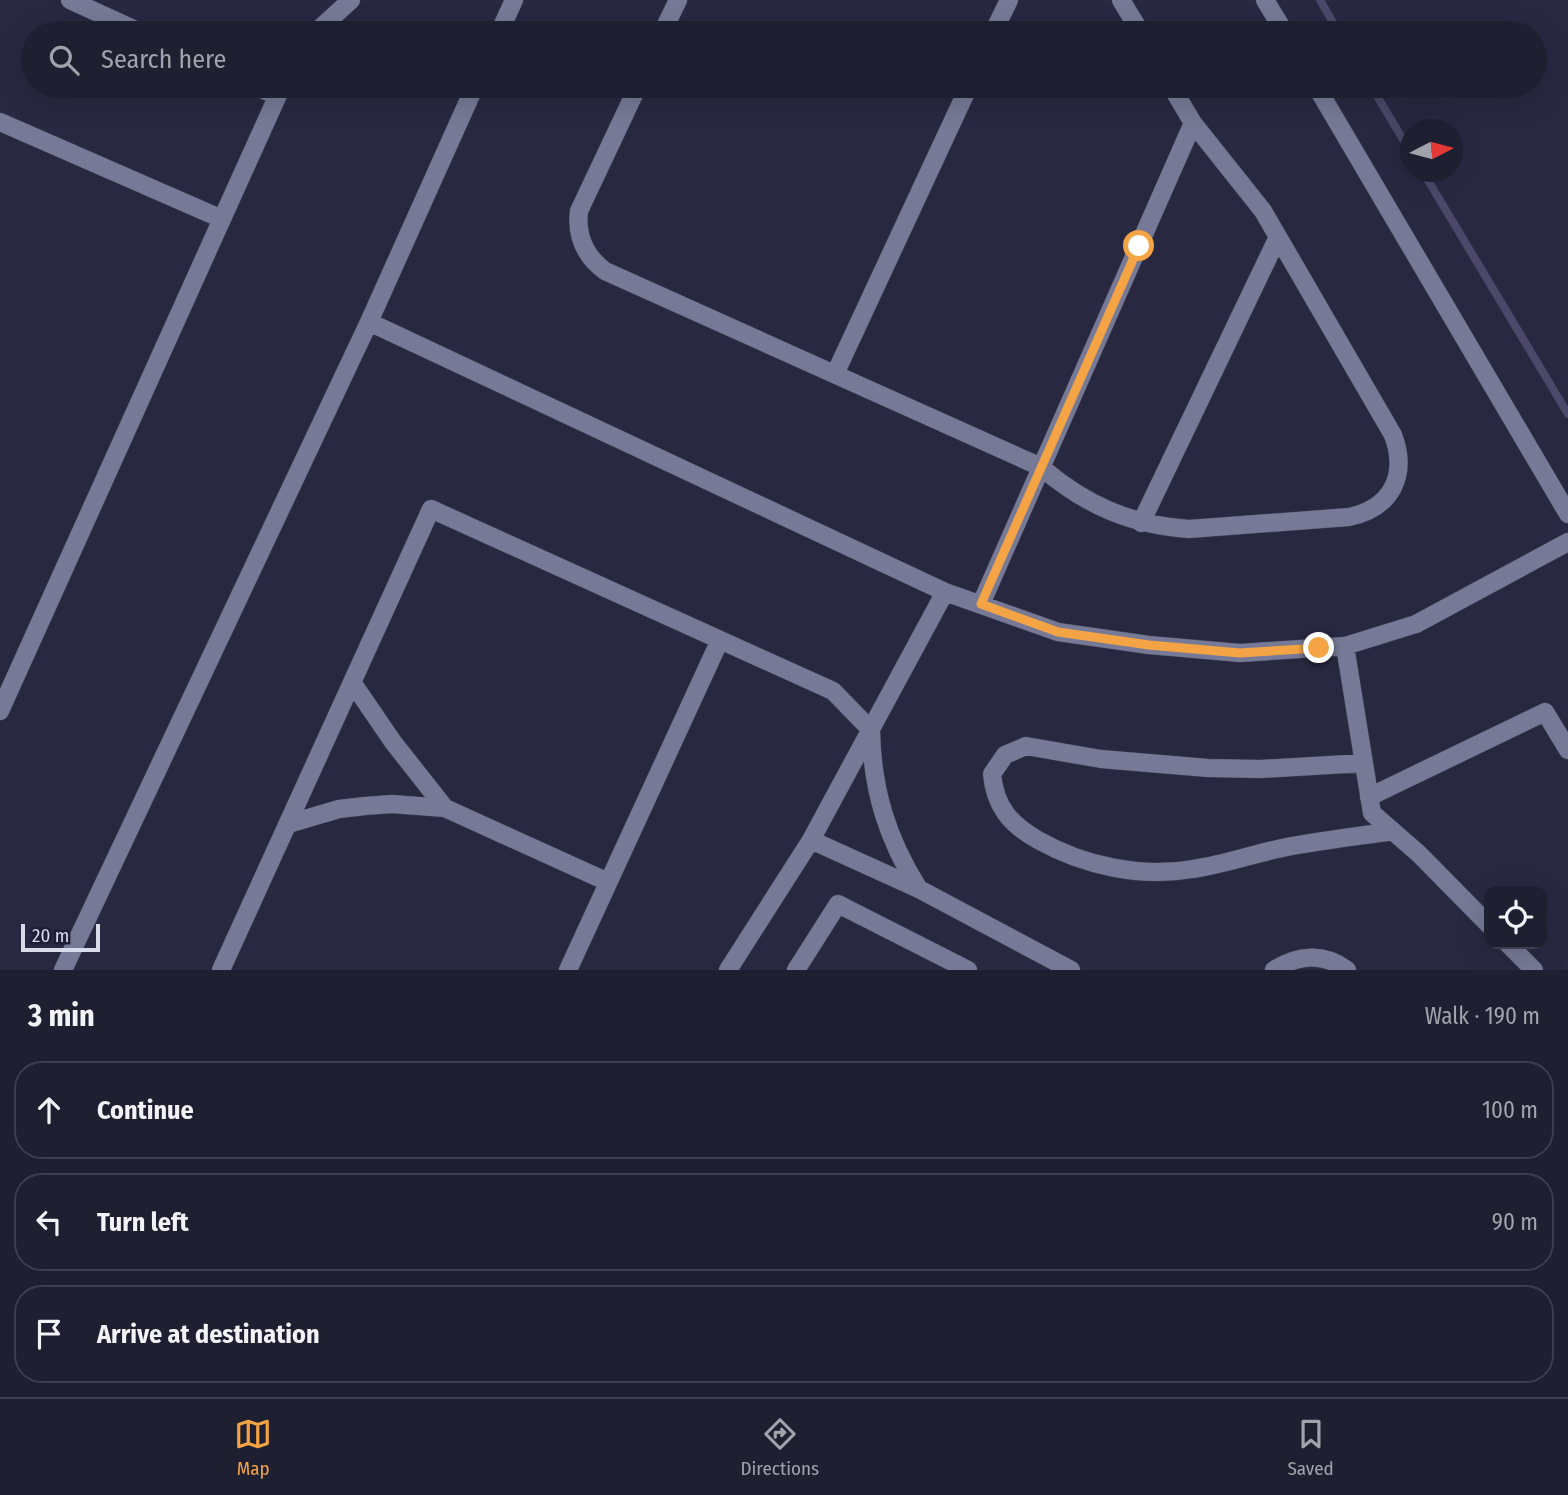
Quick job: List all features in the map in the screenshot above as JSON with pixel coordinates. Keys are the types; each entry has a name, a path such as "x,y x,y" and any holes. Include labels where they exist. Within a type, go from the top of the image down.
{"street":[{"path":"70,0 116,21"},
{"path":"328,21 351,0"},
{"path":"504,21 514,0"},
{"path":"668,21 678,0"},
{"path":"999,21 1009,0"},
{"path":"1121,0 1134,21"},
{"path":"1265,0 1278,21"},
{"path":"0,712 276,98"},
{"path":"62,970 369,322 470,98"},
{"path":"632,98 579,211 579,234 589,256 605,271 1041,467 1058,482 1096,506 1141,523 1189,529 1349,517 1376,508 1394,487 1400,461 1392,435 1263,211 1193,123 1178,98"},
{"path":"835,374 963,98"},
{"path":"1323,98 1568,514"},
{"path":"0,122 222,219"},
{"path":"981,604 1193,123"},
{"path":"1141,523 1278,237"},
{"path":"369,322 945,592 1058,632 1149,645 1240,653 1345,646 1416,624 1568,542"},
{"path":"221,970 431,509 833,691 871,730 872,767 879,803 895,849 919,889"},
{"path":"728,970 811,840 945,592"},
{"path":"568,970 720,640"},
{"path":"1345,646 1372,813 1419,854 1484,920"},
{"path":"352,682 393,742 445,808"},
{"path":"1369,797 1545,712 1568,750"},
{"path":"1364,763 1286,768 1208,768 1101,759 1026,746 1005,755 992,774 1001,810 1015,826 1069,855 1119,869 1167,872 1190,870 1291,846 1393,831"},
{"path":"288,824 339,809 365,806 392,804 445,808 608,882"},
{"path":"811,840 919,889 1071,970"},
{"path":"796,970 838,904 968,970"},
{"path":"1513,949 1534,970"},
{"path":"1274,970 1288,961 1309,957 1331,961 1347,970"}],"waterway":[{"path":"1320,0 1332,21"},
{"path":"1378,98 1400,134"},
{"path":"1429,182 1568,414"}],"route":[{"path":"1139,246 981,604 1058,632 1149,645 1240,653 1319,648"}]}
